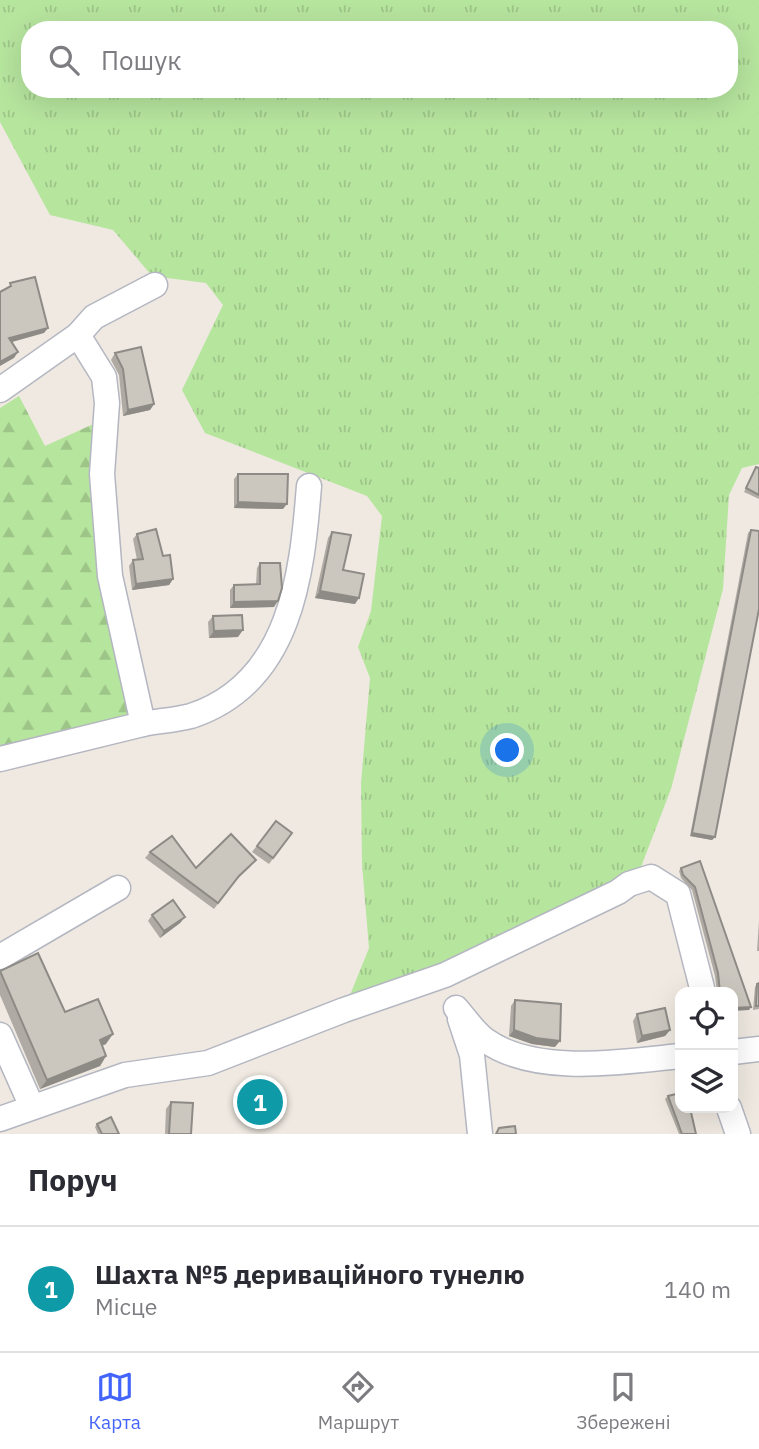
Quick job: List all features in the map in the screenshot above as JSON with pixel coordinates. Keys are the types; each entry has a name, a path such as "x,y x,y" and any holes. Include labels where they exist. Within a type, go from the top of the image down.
{"street":[{"path":"0,390 78,335 94,317 155,285"},
{"path":"78,335 104,377 107,403 102,474 110,576 143,724"},
{"path":"0,759 143,724 190,716 220,702 244,685 268,657 295,598 303,557 309,486"},
{"path":"0,1119 125,1075 208,1063 344,1010 445,975 618,892 629,884 650,877 678,894 702,987"},
{"path":"0,957 118,888"},
{"path":"445,975 472,1055 480,1134"},
{"path":"456,1008 483,1038 505,1052 543,1062 588,1063 675,1056"},
{"path":"0,1035 32,1107"},
{"path":"738,1051 759,1049"},
{"path":"731,1113 738,1134"}],"green space":[{"path":"0,0 759,0 759,464 742,468 729,495 723,589 671,789 639,872 344,1010 369,948 362,864 361,783 370,678 358,647 371,611 382,516 367,496 205,433 182,390 223,305 206,283 152,276 113,230 50,215 0,122"},
{"path":"19,396 45,446 100,421 133,720 0,752 0,408"}],"building":[{"path":"35,277 48,328 9,338 18,352 0,362 0,292 11,286 10,283"},
{"path":"141,347 154,404 128,410 123,369 115,353"},
{"path":"756,467 759,468 759,495 746,488"},
{"path":"238,474 288,474 287,504 238,502"},
{"path":"156,529 163,556 170,555 173,579 136,584 133,560 143,559 137,534"},
{"path":"751,530 759,531 759,609 715,837 692,833"},
{"path":"332,532 351,535 343,570 364,574 359,598 320,591"},
{"path":"260,563 280,563 282,588 278,601 234,602 234,585 260,584"},
{"path":"242,615 243,630 214,631 213,616"},
{"path":"276,821 292,833 273,858 257,846"},
{"path":"231,834 256,860 239,876 218,903 150,852 172,836 196,868"},
{"path":"700,861 751,1007 738,1008 738,987 719,987 695,887 683,875 681,868"},
{"path":"173,900 185,917 164,931 152,915"},
{"path":"38,953 65,1012 98,999 113,1034 100,1040 106,1056 47,1080 0,971"},
{"path":"759,983 759,1006 756,1006 757,984"},
{"path":"515,1000 561,1004 560,1041 536,1038 514,1030"},
{"path":"665,1008 670,1030 642,1036 637,1014"},
{"path":"675,1094 675,1113 691,1113 696,1134 682,1134 668,1096"},
{"path":"171,1102 193,1103 191,1134 169,1134"},
{"path":"111,1117 119,1134 102,1134 97,1124"},
{"path":"515,1126 516,1134 496,1134 499,1128"}],"place":[{"name":"Шахта №5 дериваційного тунелю","path":"260,1102"}]}
